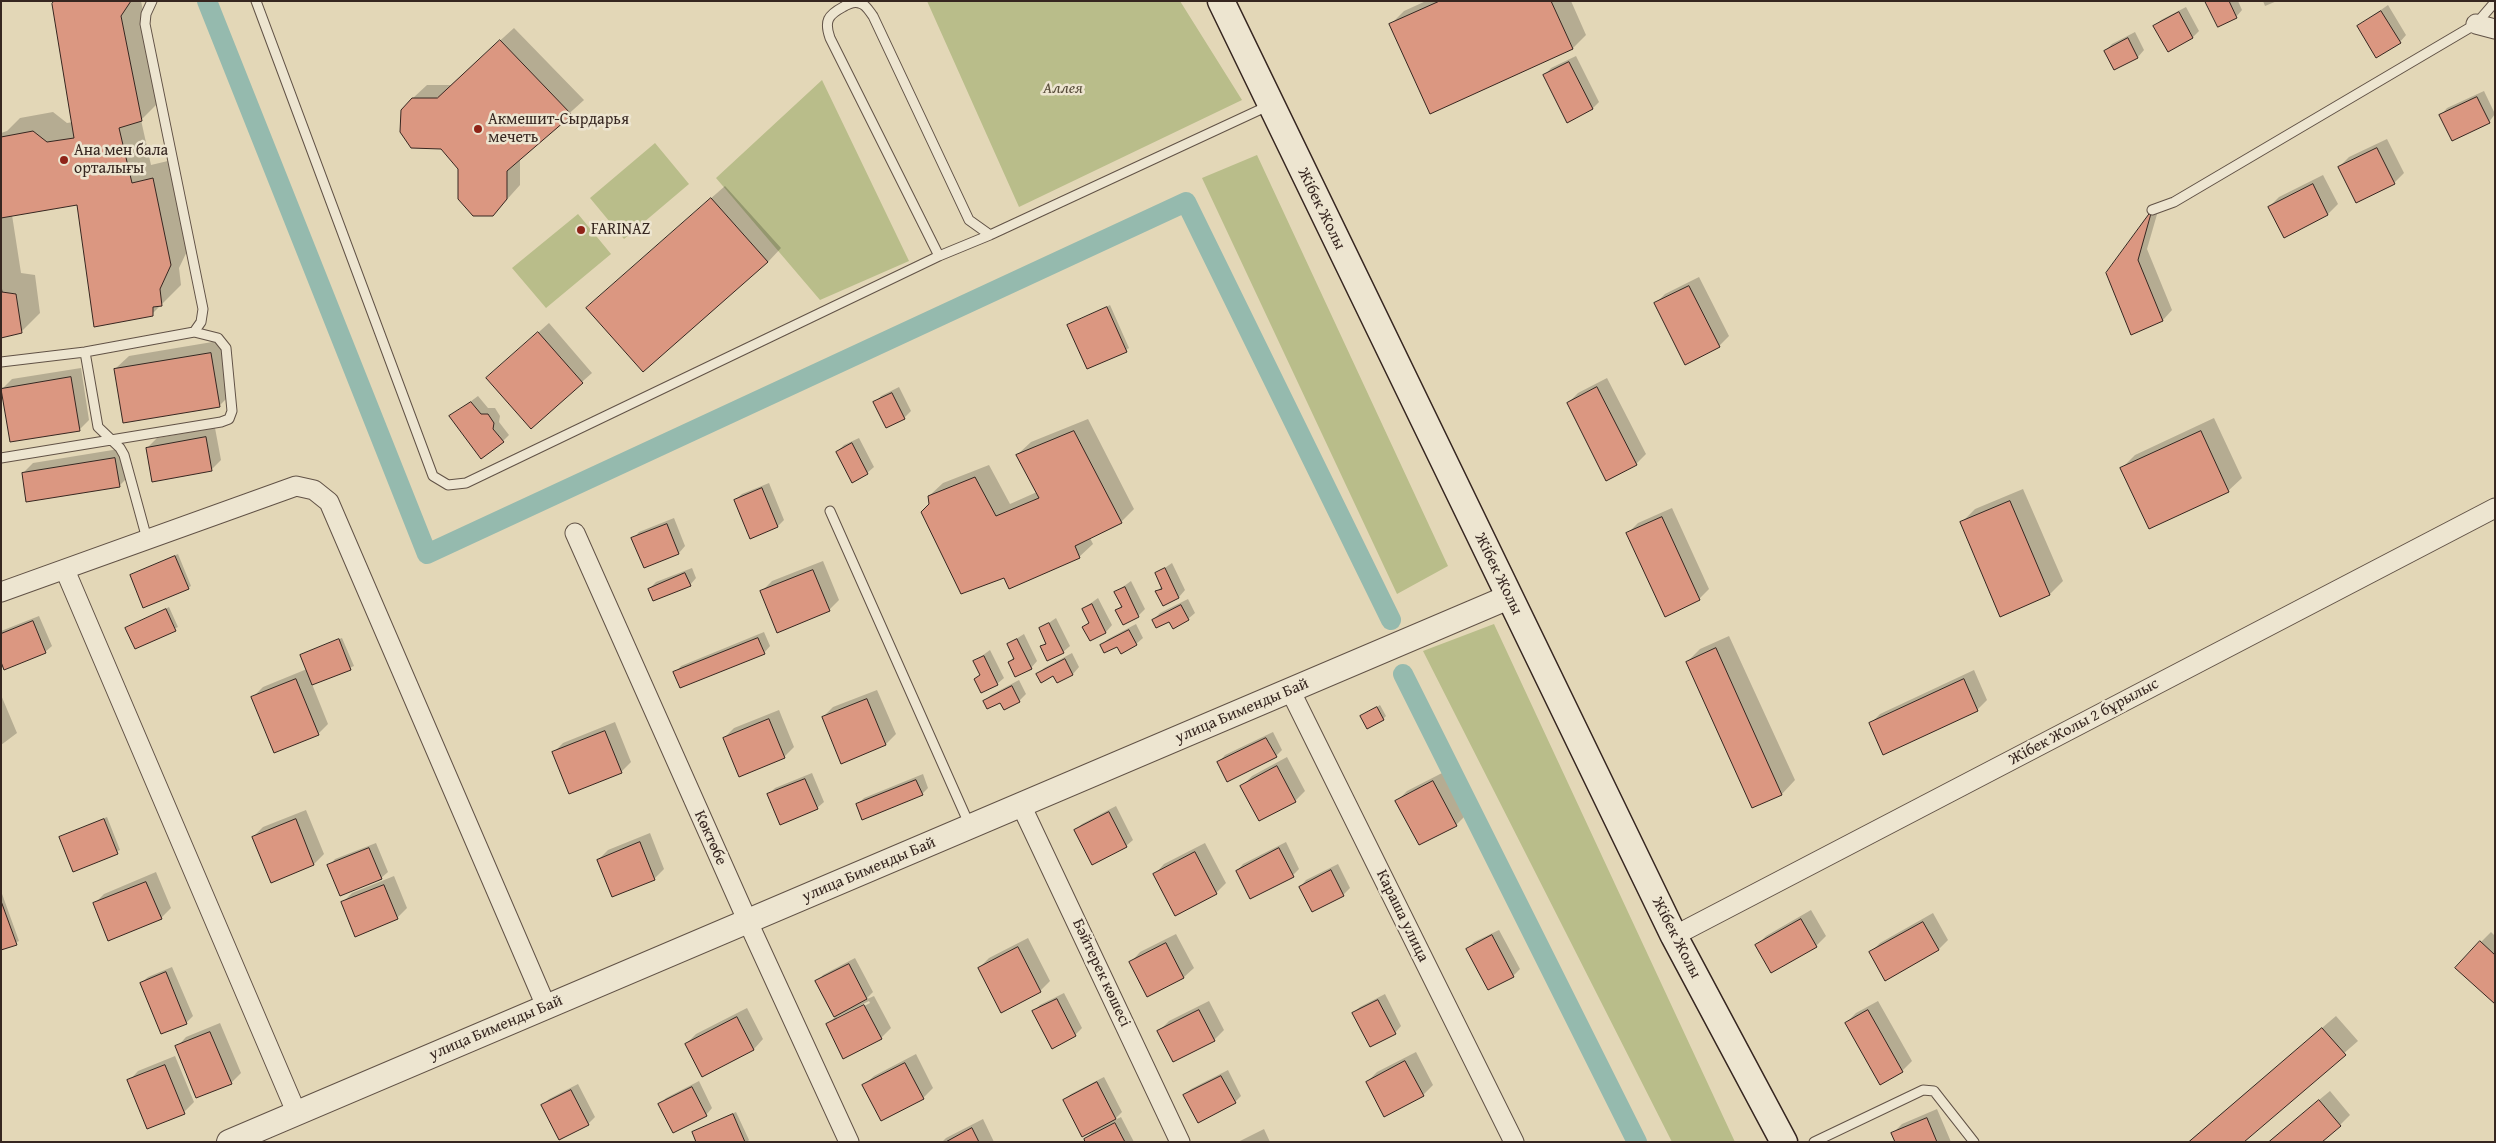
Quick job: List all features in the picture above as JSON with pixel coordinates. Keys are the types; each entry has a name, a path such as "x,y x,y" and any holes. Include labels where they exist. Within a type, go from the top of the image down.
{"main road":[{"name":"Жібек Жолы","path":"1221,1 1508,597 1674,936 1784,1142"}],"street":[{"path":"2476,24 2495,29"},
{"path":"1,592 296,486 314,490 329,502 546,1006"},
{"name":"Жібек Жолы 2 бұрылыс","path":"1674,936 2495,508"},
{"name":"Көктөбе","path":"574,533 748,922 849,1142"},
{"path":"65,570 297,1114"},
{"name":"улица Бименды Бай","path":"229,1142 1508,597"},
{"name":"Караша улица","path":"1290,690 1514,1142"},
{"name":"Бәйтерек көшесі","path":"1022,805 1180,1142"}],"lane":[{"path":"152,1 146,14 146,24 203,309 201,322 194,332"},
{"path":"256,1 433,476 448,485 466,483 938,256 990,235 1271,105"},
{"path":"938,256 830,38 827,21 831,13 850,3 858,2 866,6 873,16 970,220 990,235"},
{"path":"2152,210 2174,202 2476,24 2495,2"},
{"path":"1,362 84,352 194,332 218,338 226,348 232,411 229,418 222,422 1,458"},
{"path":"84,352 98,427 120,448 124,455 147,539"},
{"path":"830,511 970,826"},
{"path":"1814,1142 1922,1090 1934,1092 1974,1142"}],"green space":[{"name":"Аллея","path":"927,1 1180,1 1242,100 1019,207"},
{"path":"822,80 909,261 820,300 716,178"},
{"path":"655,143 689,184 624,239 590,198"},
{"path":"1257,155 1448,566 1397,594 1202,178"},
{"path":"578,214 611,254 546,308 512,268"},
{"path":"1494,624 1735,1142 1672,1142 1423,651"}],"building":[{"name":"Ана мен бала орталығы","path":"54,1 131,1 121,16 142,121 119,128 132,183 153,178 171,265 160,289 162,306 153,307 153,316 94,327 77,205 1,218 1,137 33,131 47,142 74,138 52,4"},
{"path":"1440,1 1551,1 1573,49 1430,114 1389,24"},
{"path":"2205,1 2229,1 2237,18 2218,27"},
{"path":"2381,11 2401,43 2376,58 2357,26"},
{"path":"2179,12 2193,38 2168,52 2153,26"},
{"path":"2128,38 2138,58 2114,70 2104,51"},
{"name":"Акмешит-Сырдарья мечеть","path":"500,40 572,115 507,171 507,199 493,216 473,216 458,199 458,169 441,149 411,148 400,132 401,110 412,98 437,98"},
{"path":"1569,62 1593,109 1567,123 1543,75"},
{"path":"2477,97 2490,123 2452,141 2439,115"},
{"path":"2377,148 2395,184 2356,203 2338,167"},
{"path":"2313,184 2328,215 2284,238 2268,207"},
{"path":"711,198 768,262 643,372 586,308"},
{"path":"2152,210 2138,260 2163,321 2131,335 2106,273"},
{"path":"1,286 2,292 16,294 22,333 1,338"},
{"path":"1689,286 1720,347 1685,365 1654,303"},
{"path":"1107,307 1127,352 1087,369 1067,325"},
{"path":"538,332 583,383 531,429 486,378"},
{"path":"211,353 220,407 123,423 114,369"},
{"path":"71,377 80,431 10,442 1,389"},
{"path":"1597,387 1637,465 1606,481 1567,403"},
{"path":"892,393 905,419 886,428 873,402"},
{"path":"471,402 481,414 488,414 494,423 493,429 504,442 481,459 449,416"},
{"path":"1074,431 1122,523 1075,546 1080,558 1009,589 1004,578 961,594 921,512 929,504 928,496 975,477 996,516 1039,498 1016,455"},
{"path":"2201,431 2229,492 2149,529 2120,468"},
{"path":"206,437 212,471 152,482 146,448"},
{"path":"852,443 868,474 852,483 836,452"},
{"path":"115,458 120,487 26,502 22,473"},
{"path":"762,488 778,527 750,539 734,500"},
{"path":"2010,501 2050,595 2000,617 1960,522"},
{"path":"1662,517 1700,600 1665,617 1626,533"},
{"path":"667,524 679,554 644,568 631,538"},
{"path":"175,556 189,589 143,608 130,575"},
{"path":"1165,568 1179,598 1163,606 1155,591 1162,589 1155,573"},
{"path":"813,570 830,611 777,633 760,591"},
{"path":"685,573 691,586 653,601 648,589"},
{"path":"1125,587 1139,617 1123,625 1115,610 1122,607 1114,592"},
{"path":"1092,604 1106,633 1090,641 1082,627 1089,623 1082,609"},
{"path":"1181,605 1189,620 1173,629 1169,622 1156,628 1152,620"},
{"path":"166,609 176,631 135,649 125,628"},
{"path":"33,621 46,653 4,670 1,662 1,634"},
{"path":"1049,623 1064,653 1047,661 1040,646 1046,644 1039,628"},
{"path":"1129,630 1137,645 1121,654 1117,647 1104,653 1100,645"},
{"path":"758,638 765,654 680,688 673,672"},
{"path":"339,639 351,670 312,685 300,655"},
{"path":"1017,639 1032,669 1015,677 1008,662 1014,659 1007,644"},
{"path":"1716,648 1782,795 1752,808 1686,662"},
{"path":"984,656 998,685 981,693 974,679 980,675 973,661"},
{"path":"1065,659 1073,675 1057,683 1053,676 1041,683 1036,674"},
{"path":"296,679 319,735 274,753 251,697"},
{"path":"1964,679 1978,711 1883,755 1869,723"},
{"path":"1012,686 1020,702 1004,710 1000,703 987,709 983,701"},
{"path":"867,699 886,745 841,764 822,717"},
{"path":"1377,707 1384,720 1367,729 1360,716"},
{"path":"769,719 785,758 739,777 723,738"},
{"path":"605,731 622,773 569,794 552,752"},
{"path":"1266,738 1277,757 1227,782 1217,762"},
{"path":"1277,766 1296,802 1259,821 1240,786"},
{"path":"805,779 818,809 780,825 767,794"},
{"path":"916,780 923,795 862,820 856,804"},
{"path":"1433,781 1457,826 1419,845 1395,801"},
{"path":"1109,812 1127,847 1092,865 1074,830"},
{"path":"104,819 118,854 73,872 59,837"},
{"path":"296,819 314,865 271,883 252,837"},
{"path":"640,842 655,880 612,897 597,860"},
{"path":"369,848 382,879 340,896 327,865"},
{"path":"1279,848 1294,877 1250,899 1236,871"},
{"path":"1195,852 1217,894 1175,916 1153,874"},
{"path":"1331,870 1344,896 1312,912 1299,887"},
{"path":"146,882 162,919 108,941 93,903"},
{"path":"384,885 398,919 355,937 341,902"},
{"path":"1,901 17,945 1,950"},
{"path":"1801,919 1817,947 1771,973 1755,945"},
{"path":"1923,922 1939,950 1885,981 1869,952"},
{"path":"1492,935 1514,977 1488,990 1466,949"},
{"path":"2480,941 2495,955 2495,1004 2455,968"},
{"path":"1166,943 1184,978 1147,997 1129,962"},
{"path":"1018,947 1041,992 1001,1013 978,968"},
{"path":"849,964 867,999 834,1017 815,981"},
{"path":"166,972 187,1024 161,1034 140,983"},
{"path":"1057,999 1076,1036 1052,1049 1032,1011"},
{"path":"1378,1000 1396,1034 1370,1047 1352,1013"},
{"path":"864,1005 882,1039 843,1059 826,1024"},
{"path":"1199,1010 1215,1041 1173,1062 1157,1031"},
{"path":"1868,1010 1903,1072 1880,1085 1845,1023"},
{"path":"737,1017 754,1050 702,1077 685,1044"},
{"path":"2322,1028 2346,1055 2244,1142 2189,1142"},
{"path":"210,1032 232,1084 196,1098 175,1046"},
{"path":"1405,1061 1424,1096 1384,1117 1366,1082"},
{"path":"905,1063 924,1099 881,1121 862,1085"},
{"path":"165,1065 185,1114 147,1129 127,1080"},
{"path":"1221,1076 1236,1103 1198,1123 1183,1095"},
{"path":"1097,1082 1116,1119 1082,1137 1063,1100"},
{"path":"692,1087 707,1116 673,1133 658,1104"},
{"path":"571,1090 589,1125 559,1140 541,1105"},
{"path":"2319,1100 2341,1126 2322,1142 2269,1142"},
{"path":"733,1114 745,1142 696,1142 692,1132"},
{"path":"1927,1118 1937,1142 1895,1142 1891,1133"},
{"path":"1115,1123 1125,1142 1085,1142 1084,1139"},
{"path":"972,1128 979,1142 946,1142"}],"waterway":[{"path":"207,1 427,554 1186,202 1391,620"},
{"path":"1403,674 1637,1142"}],"place":[{"name":"Акмешит-Сырдарья мечеть","path":"478,129"},
{"name":"Ана мен бала орталығы","path":"64,160"},
{"name":"FARINAZ","path":"581,230"}]}
